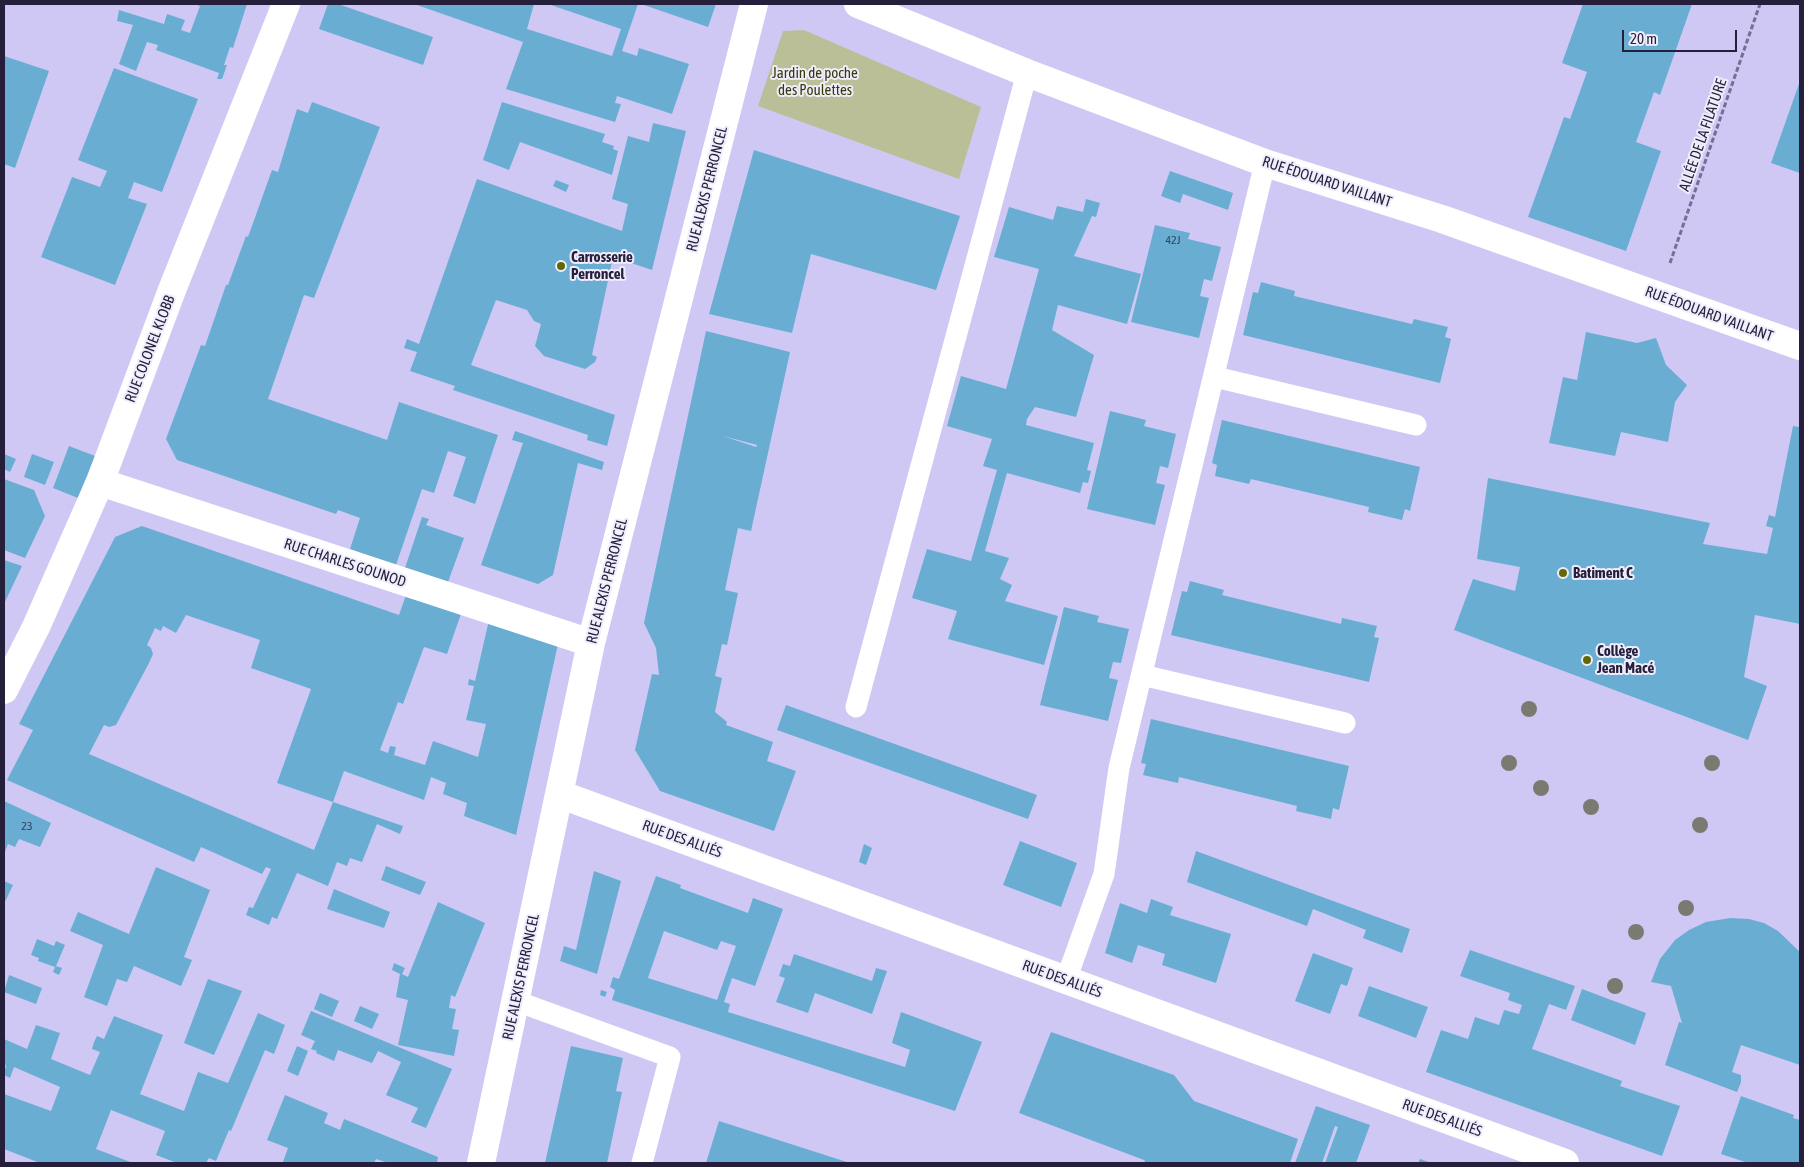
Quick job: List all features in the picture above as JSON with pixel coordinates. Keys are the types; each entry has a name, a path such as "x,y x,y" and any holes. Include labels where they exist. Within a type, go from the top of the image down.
{"street":[{"name":"RUE COLONEL KLOBB","path":"4,690 36,627 100,482 176,281 286,4"},
{"name":"RUE ALEXIS PERRONCEL","path":"482,1163 591,643 754,4"},
{"name":"RUE ÉDOUARD VAILLANT","path":"858,4 1027,73 1265,163 1442,220 1800,346"},
{"name":"RUE CHARLES GOUNOD","path":"100,482 591,643"},
{"name":"RUE DES ALLIÉS","path":"559,794 1565,1163"}],"lane":[{"path":"856,707 1027,73"},
{"path":"1066,980 1104,874 1119,768 1215,377 1265,163"},
{"path":"1215,377 1416,425"},
{"path":"1142,675 1345,723"},
{"path":"516,1001 670,1056 642,1163"}],"path":[{"name":"ALLÉE DE LA FILATURE","path":"1670,264 1760,4"}],"green space":[{"name":"Jardin de poche des Poulettes","path":"804,30 981,107 959,179 758,106 783,31"}],"building":[{"path":"194,4 247,4 233,48 230,47 224,65 227,65 222,79 217,79 219,73 156,50 158,45 147,42 136,71 119,64 133,25 117,21 119,10 164,24 167,14 185,20 181,30 190,33 200,6"},
{"path":"328,4 338,4 433,37 423,65 319,29"},
{"path":"414,4 534,4 527,29 612,56 621,29 548,4 638,4 622,51 637,56 639,48 689,64 672,114 617,96 615,103 621,104 615,122 506,89 523,42"},
{"path":"641,4 716,4 708,27"},
{"path":"1583,4 1692,4 1660,95 1654,92 1636,142 1661,151 1626,251 1528,217 1564,117 1570,119 1587,72 1562,63"},
{"path":"4,56 49,71 15,168 4,164"},
{"path":"114,68 198,99 162,192 134,182 128,198 147,204 115,285 41,257 72,177 100,187 107,171 78,160"},
{"path":"1800,81 1800,173 1771,163"},
{"path":"312,102 380,127 314,298 304,295 268,399 387,440 399,402 498,435 475,504 453,496 466,457 448,451 434,493 422,489 396,565 350,549 360,518 338,510 336,514 177,460 166,439 201,345 205,346 226,285 228,285 246,236 248,237 272,170 278,172 297,109 308,113"},
{"path":"502,102 605,134 602,142 614,146 613,149 618,151 612,175 520,142 509,170 483,160"},
{"path":"653,123 686,131 652,270 613,257 592,355 597,357 595,362 585,369 544,356 535,346 541,324 534,321 527,310 496,300 471,365 615,415 607,446 587,440 588,435 453,390 455,386 410,371 417,352 404,348 407,339 419,344 477,179 622,231 628,204 612,199 628,136 649,142"},
{"path":"754,150 960,216 936,290 811,254 792,333 709,314"},
{"path":"1170,171 1233,193 1228,210 1183,194 1180,203 1161,196"},
{"path":"556,180 569,185 566,192 553,186"},
{"path":"1086,199 1100,203 1096,217 1092,216 1074,256 1141,274 1127,324 1058,305 1052,330 1094,355 1076,417 1035,407 1027,419 1026,425 1094,443 1087,470 1091,471 1088,483 1083,482 1080,493 1007,473 985,551 1009,558 1000,579 1012,585 1005,601 1058,616 1044,665 948,639 957,611 912,598 927,549 971,561 997,470 983,466 992,439 947,426 961,376 1006,389 1039,269 994,257 1009,207 1053,220 1057,206 1083,212"},
{"path":"1155,225 1190,233 1188,239 1221,247 1212,281 1204,279 1200,296 1209,298 1199,338 1131,322"},
{"path":"1261,282 1295,291 1294,296 1412,324 1414,319 1448,327 1445,337 1451,339 1440,383 1243,335 1253,292 1258,293"},
{"path":"706,331 790,352 751,531 738,528 725,590 738,593 727,645 722,644 715,676 722,678 715,712 727,722 726,725 773,742 767,761 796,771 774,831 660,791 635,750 652,674 659,675 656,648 644,623","holes":["723,436 757,445 756,447"]},
{"path":"1586,332 1637,343 1656,338 1666,365 1687,385 1675,402 1668,442 1621,432 1615,456 1549,443 1563,377 1577,380"},
{"path":"1110,411 1146,420 1144,426 1176,434 1168,468 1160,466 1156,483 1165,485 1155,525 1087,509"},
{"path":"1222,420 1420,467 1410,511 1405,509 1402,520 1368,512 1369,507 1251,479 1249,484 1215,476 1217,465 1212,463"},
{"path":"1793,426 1800,427 1800,624 1755,615 1744,677 1767,686 1748,740 1454,630 1473,579 1515,591 1520,567 1477,559 1488,478 1710,523 1703,544 1767,554 1773,528 1766,526 1769,515 1775,517"},
{"path":"515,431 604,462 602,470 578,463 553,575 538,584 481,565 523,443 512,440"},
{"path":"69,446 95,456 78,498 53,488"},
{"path":"4,454 16,459 10,472 4,469"},
{"path":"32,454 54,462 45,485 24,477"},
{"path":"4,479 34,490 45,516 25,558 4,550"},
{"path":"422,517 429,519 426,525 464,538 448,582 405,568"},
{"path":"142,526 399,615 407,592 462,611 447,654 424,647 403,704 398,702 380,750 388,753 390,746 396,747 394,755 425,765 433,741 478,757 486,724 466,720 474,686 468,685 469,679 475,681 489,620 558,644 516,835 464,816 467,803 443,794 446,783 431,777 424,800 344,771 333,802 403,826 400,834 377,824 362,862 350,858 347,866 337,862 328,886 297,873 277,919 272,917 269,925 246,915 249,907 253,908 271,869 266,867 262,874 201,847 194,862 7,780 33,730 19,724 115,537","holes":["186,615 260,640 251,668 311,689 277,783 333,802 314,850 89,754 104,725 109,727 116,725 149,663 153,654 151,648 147,645 155,628 161,631 163,626 176,633"]},
{"path":"4,560 22,566 4,604"},
{"path":"1190,581 1224,590 1222,595 1341,624 1342,618 1377,626 1374,637 1379,638 1369,682 1171,635 1182,591 1187,592"},
{"path":"1064,607 1099,616 1097,622 1129,629 1121,663 1113,662 1109,678 1118,680 1108,721 1040,705"},
{"path":"786,705 1037,795 1028,819 777,730"},
{"path":"1151,719 1349,766 1339,810 1333,808 1331,819 1296,811 1297,806 1179,777 1178,783 1143,775 1146,764 1141,763"},
{"path":"4,801 51,823 40,847 19,839 15,847 8,844 4,854"},
{"path":"1020,841 1077,863 1061,907 1003,885"},
{"path":"864,844 872,848 866,865 859,862"},
{"path":"1196,851 1410,929 1402,953 1363,938 1366,930 1313,909 1307,926 1187,882"},
{"path":"386,866 426,882 420,895 381,880"},
{"path":"156,867 210,890 184,957 192,960 181,986 134,966 127,982 117,979 107,1006 84,997 103,945 70,931 78,912 129,934"},
{"path":"594,871 621,881 597,974 560,961 564,946 576,950"},
{"path":"656,876 681,885 680,888 748,913 753,898 783,909 755,986 732,978 724,1002 730,1004 728,1012 905,1067 910,1050 892,1043 901,1012 982,1042 955,1111 612,1000 615,990 610,987 613,977 619,979","holes":["664,931 717,950 721,941 736,946 717,1000 648,978"]},
{"path":"4,881 13,885 4,904"},
{"path":"334,889 390,912 384,928 327,909"},
{"path":"1151,899 1173,907 1170,915 1231,934 1216,983 1162,965 1165,954 1138,945 1132,963 1105,953 1120,903 1147,913"},
{"path":"438,902 485,923 455,997 451,995 449,1008 456,1009 452,1029 459,1030 454,1056 398,1045 408,1000 396,997 400,974 392,970 394,963 405,968 402,974 408,977"},
{"path":"1730,918 1749,919 1764,923 1778,931 1800,952 1800,1065 1741,1045 1732,1072 1741,1075 1741,1082 1737,1092 1665,1065 1679,1022 1682,1023 1671,986 1651,982 1660,959 1675,940 1689,930 1706,922"},
{"path":"37,939 54,946 56,941 65,945 56,966 62,968 59,975 53,972 55,967 38,961 39,958 31,955"},
{"path":"1470,950 1575,986 1566,1010 1549,1004 1532,1049 1622,1081 1620,1086 1680,1106 1662,1156 1426,1072 1441,1030 1468,1039 1475,1017 1499,1025 1504,1010 1519,1014 1522,1005 1508,1000 1510,993 1460,976"},
{"path":"1313,953 1353,968 1347,986 1341,984 1330,1014 1295,1001"},
{"path":"794,954 872,981 876,968 887,971 872,1014 815,993 808,1013 776,1002 785,978 779,976 783,964 790,966"},
{"path":"9,975 42,988 36,1004 4,992"},
{"path":"208,979 242,991 214,1055 184,1043"},
{"path":"1369,986 1428,1007 1416,1038 1358,1016"},
{"path":"1582,989 1646,1013 1635,1045 1571,1020"},
{"path":"601,990 607,992 605,997 600,995"},
{"path":"320,993 339,1001 332,1017 314,1009"},
{"path":"360,1006 379,1014 372,1029 354,1021"},
{"path":"311,1011 452,1069 426,1128 411,1122 418,1108 386,1095 401,1062 378,1051 372,1063 338,1050 334,1061 316,1053 317,1051 311,1049 315,1041 301,1035"},
{"path":"258,1013 285,1025 274,1054 265,1050 231,1131 229,1130 216,1161 209,1158 206,1163 177,1163 156,1155 165,1131 111,1110 96,1149 133,1163 40,1163 4,1149 4,1094 51,1111 60,1087 14,1067 10,1078 4,1075 6,1065 4,1064 4,1039 27,1049 36,1025 60,1033 51,1059 90,1075 100,1052 92,1049 94,1042 97,1036 104,1039 114,1016 163,1035 140,1094 184,1111 198,1072 228,1083"},
{"path":"1051,1032 1174,1075 1194,1101 1298,1139 1290,1163 1146,1163 1144,1160 1019,1113"},
{"path":"297,1046 308,1051 298,1076 287,1071"},
{"path":"571,1046 623,1058 616,1091 622,1092 607,1163 545,1163"},
{"path":"285,1095 328,1113 324,1123 340,1130 344,1119 438,1157 437,1163 388,1163 376,1159 374,1163 283,1162 288,1148 267,1140"},
{"path":"1741,1096 1794,1115 1793,1118 1800,1120 1800,1163 1748,1163 1721,1154"},
{"path":"1316,1106 1370,1125 1356,1163 1325,1163 1338,1127 1335,1126 1322,1163 1295,1163"},
{"path":"719,1121 850,1163 706,1163"},
{"path":"1420,1159 1432,1163 1418,1163"}],"place":[{"name":"Carrosserie Perroncel","path":"561,266"},
{"name":"Batiment C","path":"1563,573"},
{"name":"Collège Jean Macé","path":"1587,660"}]}
